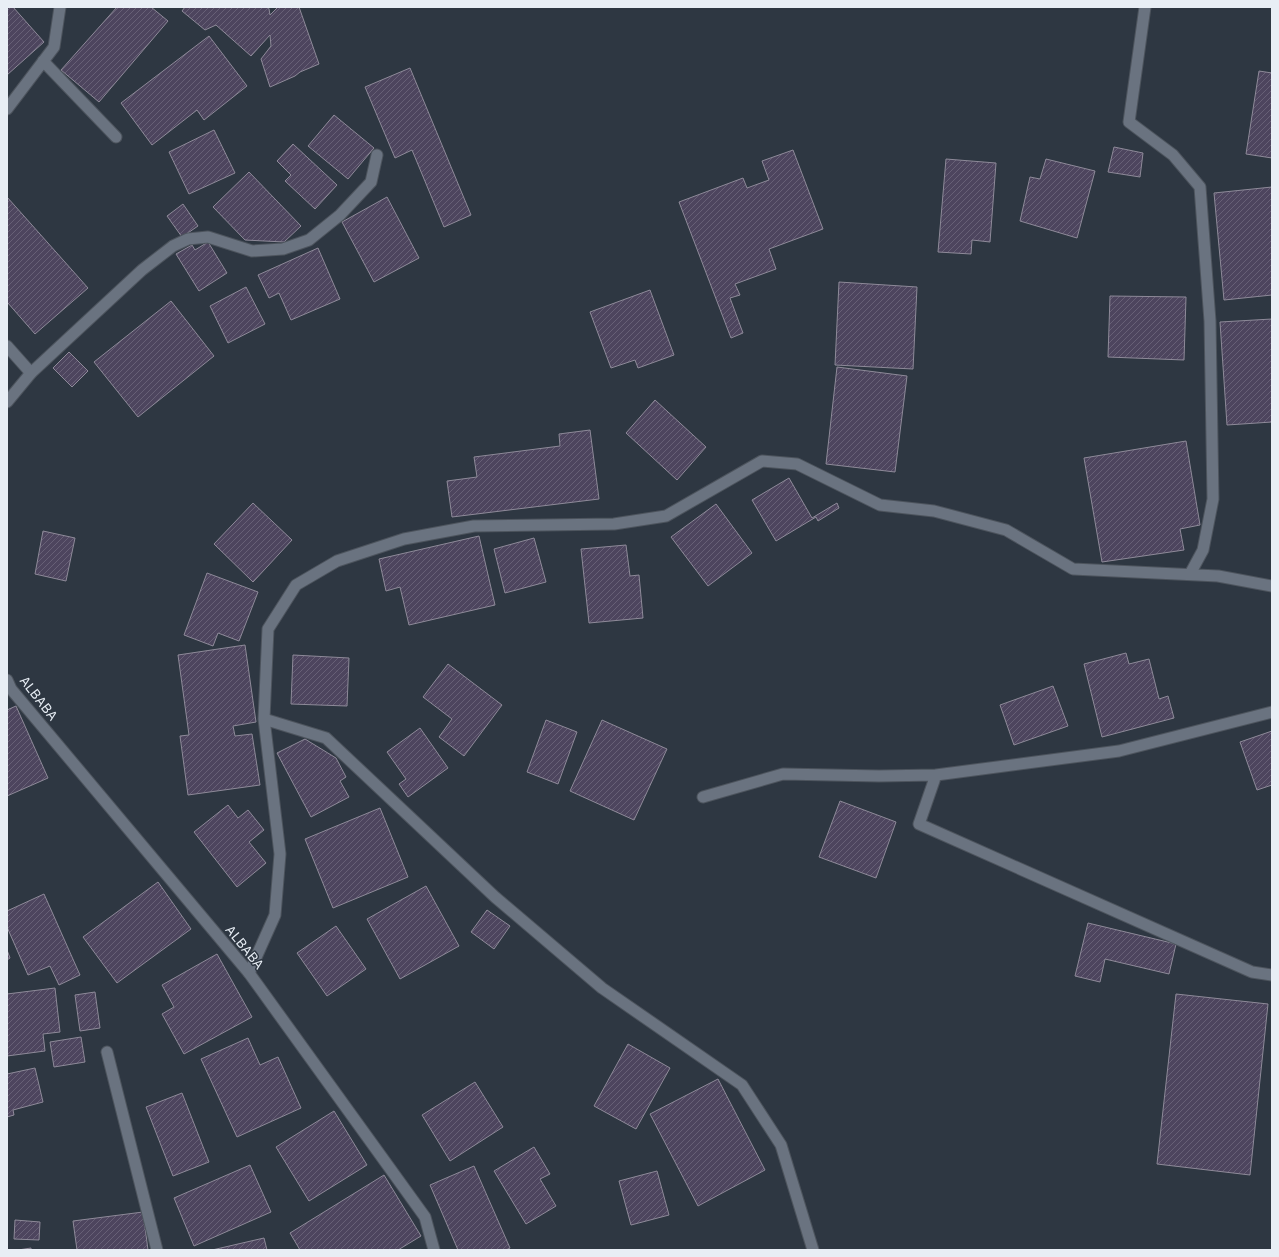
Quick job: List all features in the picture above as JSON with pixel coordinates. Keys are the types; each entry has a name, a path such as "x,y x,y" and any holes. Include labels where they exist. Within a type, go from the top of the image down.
{"street":[{"path":"7,109 54,47 60,7"},
{"path":"1145,7 1129,122 1173,155 1200,187 1210,321 1213,499 1203,550 1190,574"},
{"path":"43,61 116,137"},
{"path":"7,402 31,373 142,270 173,246 188,239 208,237 252,251 283,250 309,240 340,215 371,182 377,155"},
{"path":"7,346 31,373"},
{"path":"249,973 275,915 280,854 264,719 268,629 296,585 337,561 404,539 474,526 614,524 666,516 762,461 797,464 880,505 934,511 1006,530 1073,569 1218,576 1272,586"},
{"name":"ALBABA","path":"7,680 11,689 249,973 425,1217 434,1250"},
{"path":"703,796 783,774 879,776 936,775 1119,751 1272,712"},
{"path":"264,719 326,738 495,897 584,973 602,988 742,1085 781,1145 813,1250"},
{"path":"936,775 919,824 1252,972 1272,975"},
{"path":"107,1052 157,1250"}],"building":[{"path":"7,7 13,7 44,42 7,75"},
{"path":"117,7 151,7 168,21 99,102 61,70"},
{"path":"185,7 268,7 270,15 278,7 299,7 319,64 270,87 261,59 271,46 270,35 251,56 216,25 205,30 182,11"},
{"path":"209,36 247,86 204,120 197,110 152,145 121,103"},
{"path":"410,68 471,215 444,227 412,150 395,158 365,87"},
{"path":"1259,71 1272,73 1272,158 1246,154"},
{"path":"334,115 374,148 348,179 308,146"},
{"path":"214,130 235,173 189,194 169,152"},
{"path":"293,144 337,185 315,209 285,181 291,175 277,161"},
{"path":"1114,147 1143,153 1140,177 1108,172"},
{"path":"793,150 823,229 769,249 776,269 735,284 740,295 730,298 743,333 731,338 679,202 743,178 747,188 769,180 762,161"},
{"path":"946,159 996,163 990,242 972,240 971,254 938,252"},
{"path":"1046,159 1095,171 1077,238 1020,221 1030,177 1040,179"},
{"path":"249,172 301,226 284,242 245,240 213,207"},
{"path":"1272,187 1272,295 1224,300 1214,193"},
{"path":"7,197 88,288 35,334 7,302"},
{"path":"387,197 419,258 374,282 342,222"},
{"path":"183,204 198,226 182,237 167,216"},
{"path":"208,242 227,273 199,291 176,254 192,245 195,250"},
{"path":"318,248 340,299 291,320 279,293 269,298 258,275"},
{"path":"839,282 917,287 913,369 835,365"},
{"path":"246,287 265,324 228,343 210,306"},
{"path":"650,290 674,355 638,368 635,360 611,368 590,312"},
{"path":"1110,296 1186,297 1184,360 1108,357"},
{"path":"171,301 214,356 138,417 94,362"},
{"path":"1272,319 1272,422 1227,425 1220,322"},
{"path":"69,352 88,371 72,387 53,368"},
{"path":"837,367 907,376 895,472 826,464"},
{"path":"655,400 706,447 677,480 626,433"},
{"path":"590,430 599,499 452,517 447,481 477,477 474,457 560,446 559,434"},
{"path":"1186,441 1200,525 1180,529 1184,550 1102,562 1084,458"},
{"path":"789,478 812,518 837,503 839,508 818,521 816,517 776,541 752,500"},
{"path":"253,503 292,540 253,582 214,544"},
{"path":"716,504 752,553 708,586 671,537"},
{"path":"43,531 75,538 66,581 35,574"},
{"path":"479,536 495,605 409,625 400,587 386,591 379,559"},
{"path":"534,538 546,582 505,593 494,549"},
{"path":"626,545 630,576 639,575 643,618 589,623 581,549"},
{"path":"207,573 258,592 239,641 218,633 213,646 184,635"},
{"path":"245,645 256,722 233,726 235,736 252,734 260,785 188,795 180,736 189,735 178,655"},
{"path":"1126,653 1129,664 1149,659 1159,699 1168,696 1174,718 1102,737 1084,664"},
{"path":"293,655 349,658 347,706 291,704"},
{"path":"448,664 502,705 464,756 439,737 452,719 423,697"},
{"path":"1053,686 1068,726 1014,745 1000,705"},
{"path":"16,706 48,778 7,796 7,710"},
{"path":"546,720 577,732 558,784 527,772"},
{"path":"602,720 667,749 634,820 570,791"},
{"path":"420,728 448,768 408,797 399,784 406,779 387,752"},
{"path":"1272,731 1272,785 1257,790 1240,742"},
{"path":"305,739 336,758 346,777 340,781 349,797 311,817 277,753"},
{"path":"840,801 896,822 876,878 819,857"},
{"path":"228,805 238,818 248,810 264,830 249,842 266,863 237,887 194,832"},
{"path":"380,808 408,877 333,908 305,839"},
{"path":"158,882 191,929 117,983 83,937"},
{"path":"426,886 459,946 400,979 367,919"},
{"path":"44,894 80,975 59,985 50,966 28,975 7,927 7,911"},
{"path":"487,910 510,926 494,949 471,932"},
{"path":"1088,923 1176,944 1169,974 1105,959 1100,982 1075,976"},
{"path":"336,926 366,969 327,996 297,953"},
{"path":"7,950 10,958 7,960"},
{"path":"217,954 252,1017 184,1054 162,1014 174,1007 162,985"},
{"path":"55,988 60,1032 43,1034 45,1051 7,1056 7,994"},
{"path":"95,992 100,1028 80,1031 75,995"},
{"path":"1176,994 1268,1004 1250,1175 1157,1164"},
{"path":"81,1037 85,1062 54,1067 50,1042"},
{"path":"248,1038 260,1065 278,1057 301,1108 237,1137 201,1059"},
{"path":"628,1044 670,1068 636,1129 594,1106"},
{"path":"35,1068 43,1102 13,1110 14,1115 7,1117 7,1074"},
{"path":"718,1079 765,1170 698,1206 650,1114"},
{"path":"475,1082 503,1127 450,1161 422,1115"},
{"path":"182,1093 209,1162 173,1176 146,1107"},
{"path":"334,1111 367,1165 309,1201 276,1147"},
{"path":"534,1147 550,1174 540,1179 556,1206 526,1224 494,1171"},
{"path":"250,1165 271,1212 194,1246 174,1198"},
{"path":"474,1166 510,1248 506,1250 458,1250 430,1185"},
{"path":"657,1171 669,1215 631,1225 619,1181"},
{"path":"384,1175 421,1236 398,1250 300,1250 290,1233"},
{"path":"143,1212 148,1250 77,1250 73,1221"},
{"path":"15,1220 40,1222 39,1240 14,1239"},
{"path":"264,1238 267,1250 212,1250"},
{"path":"31,1248 31,1250 18,1250"}]}
